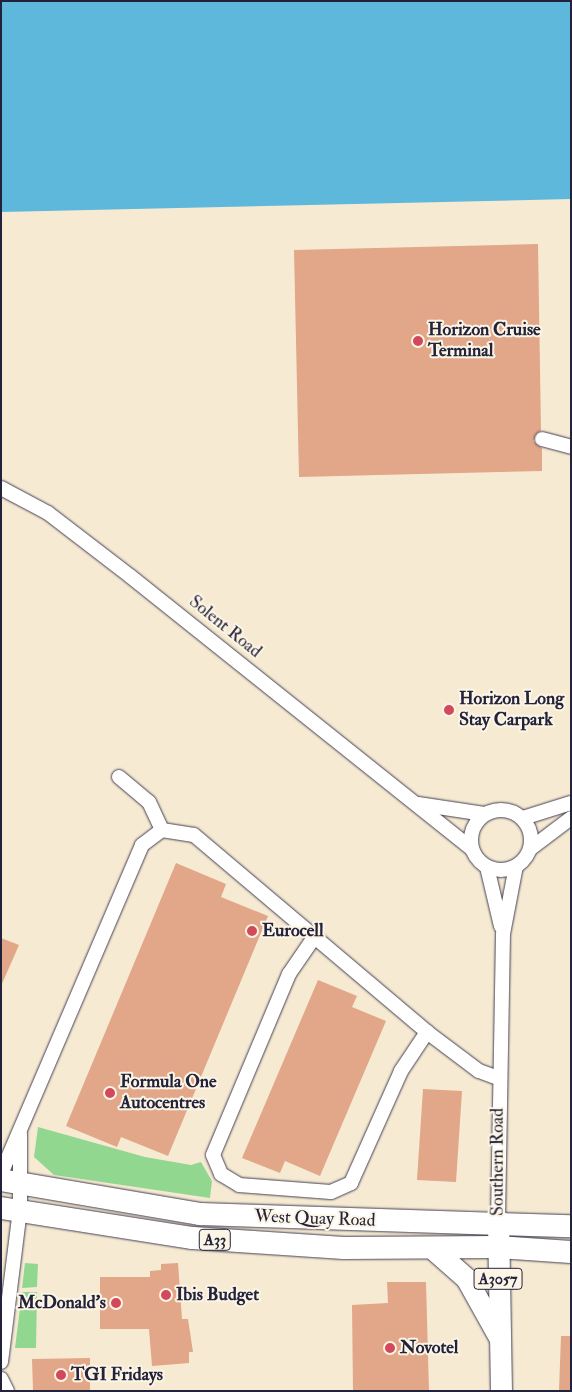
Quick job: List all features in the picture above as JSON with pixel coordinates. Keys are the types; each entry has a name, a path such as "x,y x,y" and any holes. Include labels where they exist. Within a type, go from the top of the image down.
{"highway":[{"name":"West Quay Road","path":"8,1179 200,1214 296,1220 498,1220 571,1226"},
{"name":"West Quay Road","path":"11,1209 193,1238 432,1248 497,1246 571,1252"}],"main road":[{"name":"Southern Road","path":"498,1220 501,1391"},
{"path":"432,1248 466,1278 500,1338"}],"street":[{"path":"542,439 571,447"},
{"name":"Solent Road","path":"1,488 48,513 418,804 431,820 472,848"},
{"path":"120,777 149,802 162,830"},
{"path":"522,818 571,803"},
{"name":"Solent Road","path":"418,804 484,814"},
{"path":"530,849 531,832 522,818 504,809 484,814 472,829 472,848 487,867 516,866 530,849 571,818"},
{"path":"1,1362 11,1209 8,1179 20,1132 142,845 162,830 194,835 313,939 427,1032 480,1071 498,1078"},
{"name":"Southern Road","path":"498,1220 498,1078 503,934 516,866"},
{"name":"Southern Road","path":"487,867 503,934"},
{"path":"313,939 289,974 213,1155 221,1174 239,1185 331,1192 351,1183 401,1071 427,1032"},
{"path":"8,1179 20,1132"},
{"path":"1,1380 6,1391"}],"green space":[{"path":"38,1127 145,1157 191,1165 201,1162 212,1181 210,1198 54,1175 34,1157"},
{"path":"25,1263 38,1264 37,1287 22,1288"},
{"path":"22,1292 37,1292 36,1348 15,1348"}],"water":[{"path":"1,1 571,1 571,199 1,212"}],"building":[{"name":"Horizon Cruise Terminal","path":"538,244 541,430 533,441 542,448 542,471 299,477 294,250"},
{"path":"176,863 226,884 221,897 268,916 168,1156 121,1137 117,1147 66,1126"},
{"path":"1,938 19,945 1,986"},
{"path":"318,980 357,996 352,1007 386,1021 320,1176 285,1161 280,1173 242,1158"},
{"path":"423,1089 462,1091 456,1182 417,1180"},
{"path":"178,1263 182,1319 188,1319 193,1352 189,1352 189,1363 152,1366 149,1329 100,1329 100,1277 150,1277 150,1271 161,1270 161,1264"},
{"name":"Novotel","path":"387,1282 426,1282 429,1391 353,1391 352,1305 388,1303"},
{"path":"561,1336 571,1336 571,1391 559,1391"},
{"name":"TGI Fridays","path":"90,1358 90,1391 33,1391 32,1359"}],"place":[{"name":"Horizon Cruise Terminal","path":"418,341"},
{"name":"Horizon Long Stay Carpark","path":"449,710"},
{"name":"Eurocell","path":"252,931"},
{"name":"Formula One Autocentres","path":"110,1093"},
{"name":"Ibis Budget","path":"166,1295"},
{"name":"McDonald's","path":"116,1303"},
{"name":"Novotel","path":"390,1348"},
{"name":"TGI Fridays","path":"61,1375"}]}
